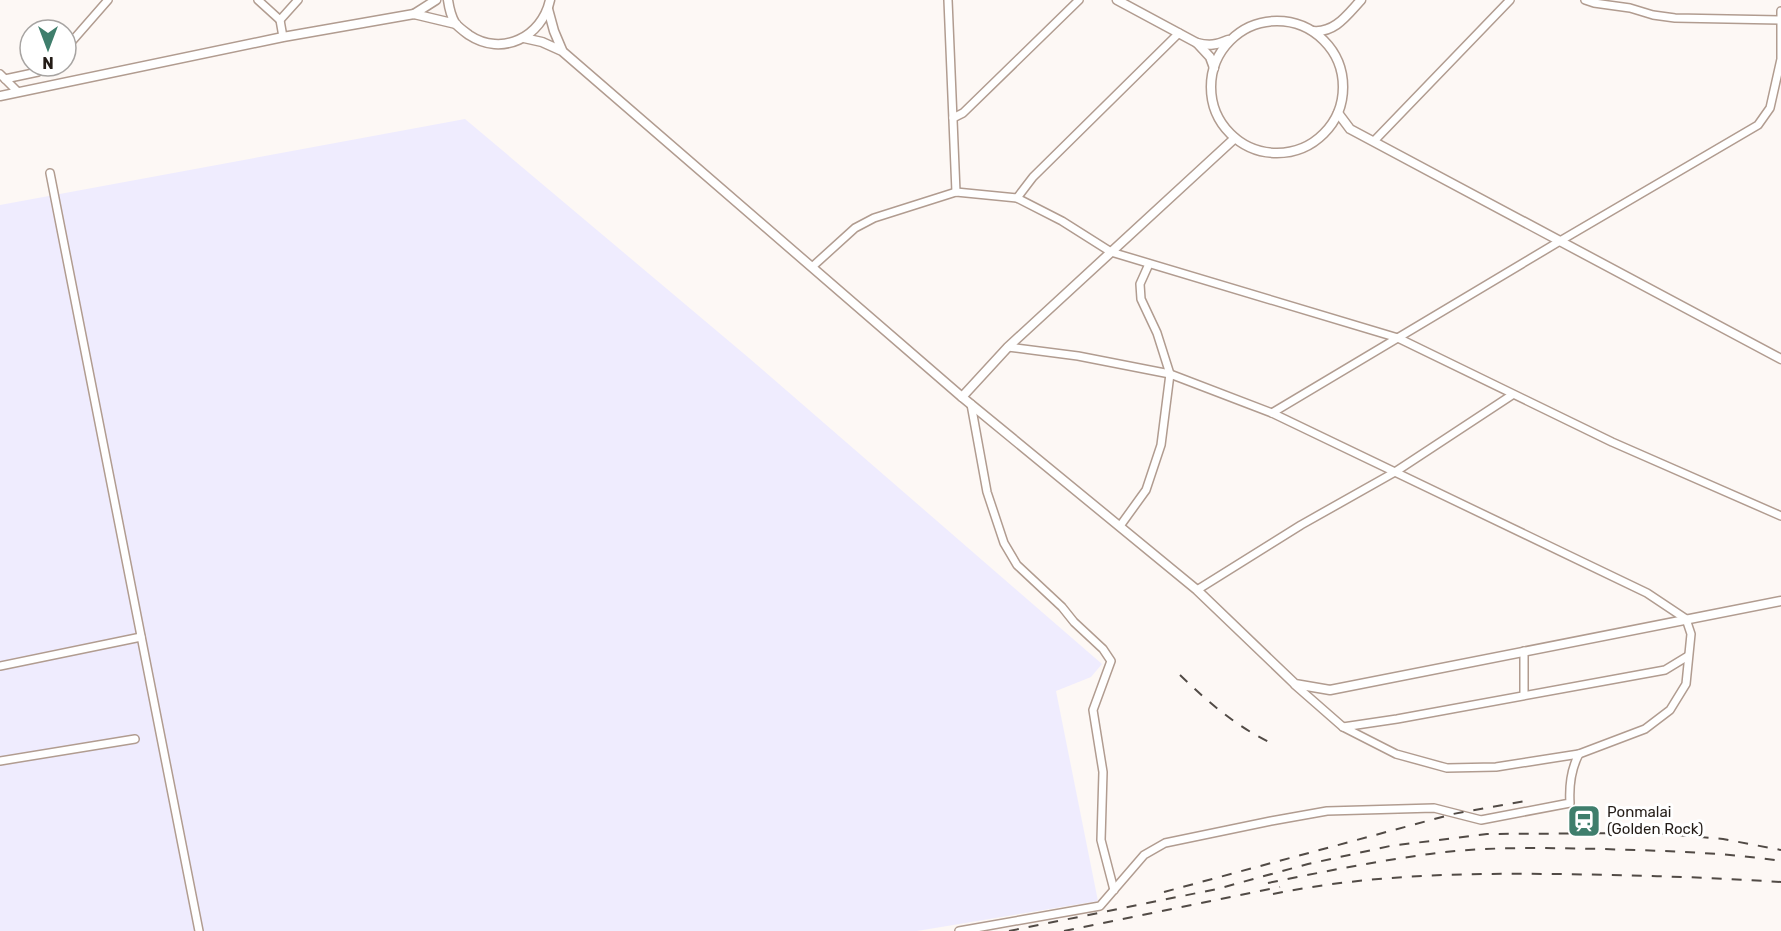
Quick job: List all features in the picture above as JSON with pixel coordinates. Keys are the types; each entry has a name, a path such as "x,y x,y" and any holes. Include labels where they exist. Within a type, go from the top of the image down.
{"street":[{"path":"78,34 108,0"},
{"path":"258,0 280,20 283,37"},
{"path":"280,20 298,0"},
{"path":"414,14 436,0"},
{"path":"448,0 456,24"},
{"path":"948,0 956,192"},
{"path":"953,118 963,113 1078,0"},
{"path":"1117,0 1131,3 1179,33 1207,45 1219,45 1246,29 1270,21 1288,21 1312,31 1332,49 1340,64 1343,80 1343,97 1338,113 1329,129 1309,145 1284,152 1258,150 1235,138 1223,125 1212,102 1211,85 1214,68 1221,52 1232,39"},
{"path":"1312,31 1324,31 1335,26 1361,0"},
{"path":"1374,141 1510,0"},
{"path":"1585,0 1675,18 1781,20"},
{"path":"0,96 283,37 414,14 431,16 456,24 473,37 487,43 510,43 524,38 541,22 550,2"},
{"path":"550,2 554,31 562,51"},
{"path":"1272,413 1758,125 1770,108 1781,59 1781,11"},
{"path":"1332,49 1335,26"},
{"path":"1017,198 1033,177 1179,33"},
{"path":"524,38 533,39 562,51 970,404 1197,590 1343,727 1396,754 1447,768 1496,767 1579,754 1645,729 1670,710 1686,684 1691,634 1686,619 1647,593 1272,413 1170,374 1078,356 1008,347"},
{"path":"1197,42 1210,57 1214,68"},
{"path":"2,76 18,74"},
{"path":"2,76 18,92"},
{"path":"1338,113 1350,129 1781,359"},
{"path":"1329,129 1350,129"},
{"path":"962,397 1008,347 1235,138"},
{"path":"51,173 199,931"},
{"path":"812,267 855,228 874,218 956,192 1017,198 1062,221 1111,252 1398,338 1612,442 1781,516"},
{"path":"1120,526 1146,490 1161,445 1170,374 1157,333 1141,299 1140,284 1149,264"},
{"path":"1197,590 1301,525 1395,472 1512,395"},
{"path":"970,404 987,492 1004,543 1017,565 1103,649 1111,661 1093,710 1103,771 1101,840 1114,890"},
{"path":"1295,684 1330,690 1781,600"},
{"path":"0,666 141,637"},
{"path":"1524,651 1524,695"},
{"path":"1343,727 1665,670 1688,656"},
{"path":"0,761 135,739"},
{"path":"959,931 1100,906 1144,855 1165,843 1271,820 1327,811 1434,808 1480,820 1570,803 1570,779 1573,765 1579,754"}],"shaded area":[{"path":"465,119 749,358 1102,664 1091,677 1056,691 1098,901 917,931 0,931 0,205"}],"railway":[{"path":"1180,675 1224,714 1273,744"},
{"path":"1164,892 1453,814 1525,801"},
{"path":"1009,931 1217,889 1308,864 1390,846 1487,834 1654,833 1723,839 1781,850"},
{"path":"1268,883 1410,857 1451,851 1495,849 1670,851 1781,861"},
{"path":"1273,894 1378,879 1483,874 1639,876 1781,882"},
{"path":"1064,931 1280,887"}],"place":[{"name":"Ponmalai (Golden Rock)","path":"1584,821"}]}
